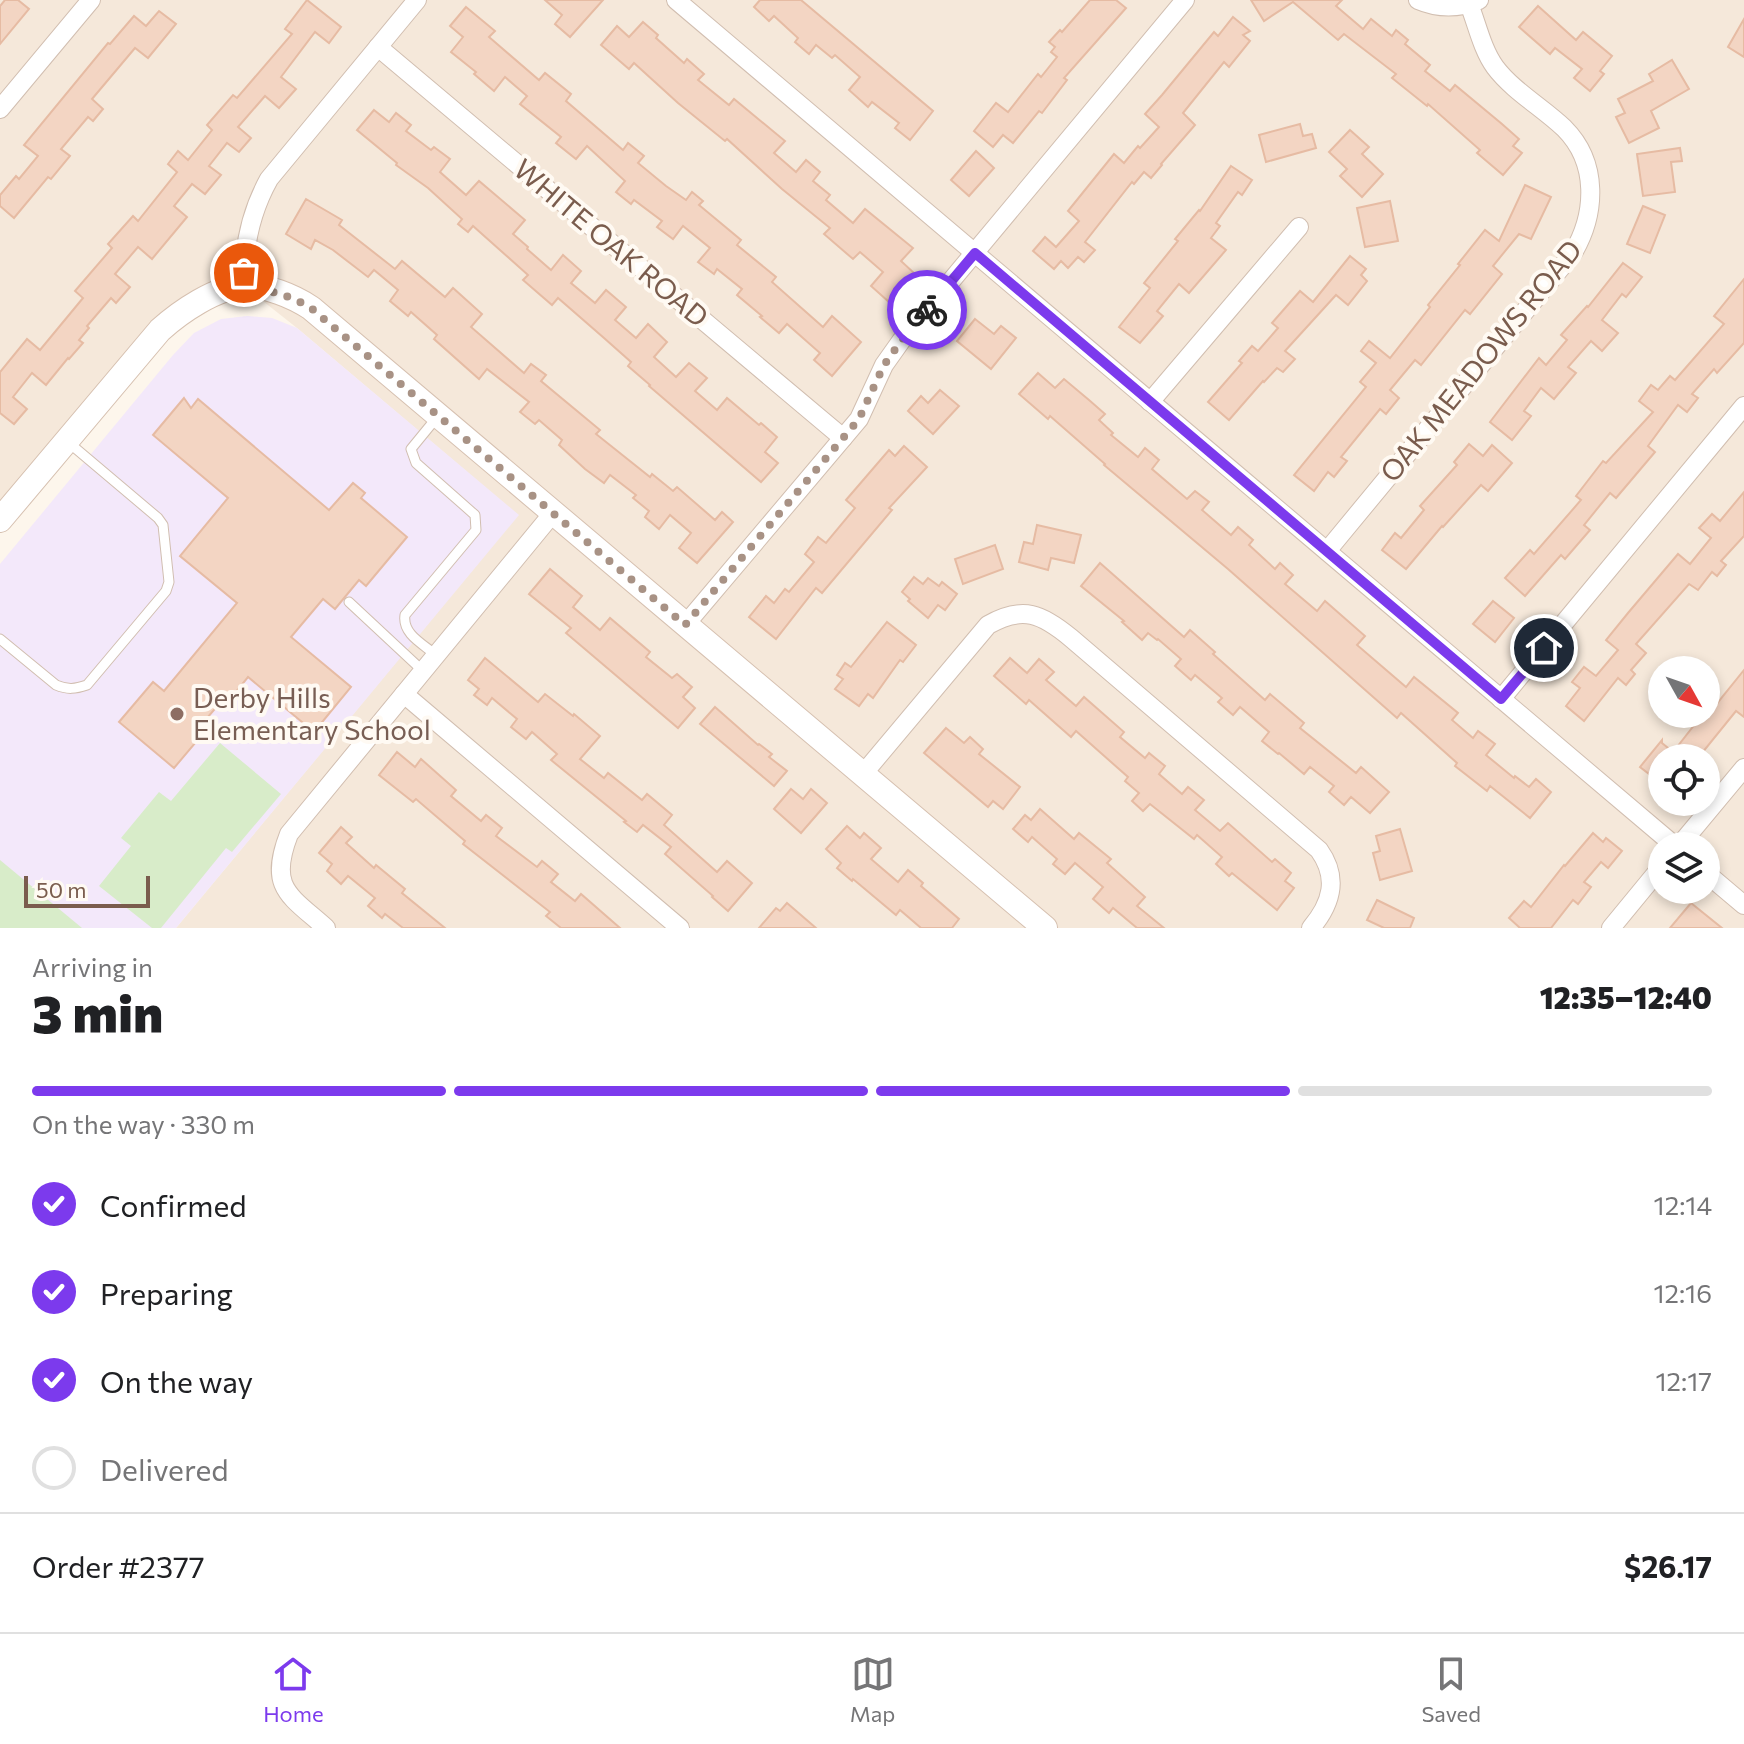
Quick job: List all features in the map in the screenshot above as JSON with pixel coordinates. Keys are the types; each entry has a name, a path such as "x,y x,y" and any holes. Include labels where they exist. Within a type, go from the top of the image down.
{"street":[{"path":"0,109 91,0"},
{"path":"244,286 251,219 269,179 417,0"},
{"path":"676,0 1660,832"},
{"path":"685,625 859,419 877,378 893,353 1185,0"},
{"path":"1418,0 1431,6 1450,8 1474,2"},
{"name":"OAK MEADOWS ROAD","path":"1327,551 1573,253 1588,219 1591,192 1583,156 1565,129 1495,67 1487,51 1474,2"},
{"name":"WHITE OAK ROAD","path":"378,47 843,438"},
{"path":"1150,402 1299,227"},
{"path":"0,520 160,330 178,314 221,292 244,286 302,302 1045,928"},
{"path":"1501,699 1744,406"},
{"path":"326,928 285,890 281,881 284,847 289,834 553,513"},
{"path":"863,774 988,625 1013,615 1044,619 1319,850 1330,873 1330,892 1325,910 1311,928"},
{"path":"404,694 680,928"},
{"path":"1689,832 1744,768"},
{"path":"1611,928 1648,883"},
{"path":"1720,885 1744,905"}],"lane":[{"path":"436,655 406,631 405,615 476,530 475,515 416,463 411,449 438,416"},
{"path":"0,639 56,685 75,689 87,685 166,591 169,582 163,525 67,441"},
{"path":"349,602 423,671"}],"shaded area":[{"path":"0,0 1744,0 1744,928 176,928 518,515 244,286 244,273 198,302 0,521"},
{"name":"Derby Hills Elementary School","path":"247,316 272,318 297,328 519,515 176,928 75,928 0,865 0,564 194,333 221,319"}],"green space":[{"path":"220,743 281,794 232,852 226,848 161,928 152,928 99,886 131,846 121,838 159,792 171,801"},
{"path":"0,860 82,928 0,928"}],"building":[{"path":"5,0 18,0 29,9 0,44 0,6"},
{"path":"307,0 341,27 329,43 315,32 281,77 296,89 279,108 265,96 238,127 251,138 239,152 227,143 209,166 221,175 205,194 192,184 174,206 187,217 152,259 138,247 115,274 130,287 116,303 111,298 87,326 89,328 79,340 83,343 46,385 32,373 13,397 27,409 14,424 0,413 0,372 27,339 40,350 83,298 75,291 112,248 108,244 133,216 138,221 177,172 168,164 178,151 188,160 212,130 207,125 233,95 237,98 292,34 285,29"},
{"path":"545,0 603,0 570,37 555,24 562,15"},
{"path":"760,0 801,0 933,111 910,140 895,128 899,123 872,102 868,107 849,90 860,77 835,55 832,58 816,45 809,54 795,42 798,38 774,16 769,21 754,7"},
{"path":"1090,0 1116,0 1126,8 1064,78 1067,80 1042,113 1039,111 1013,143 1003,135 993,147 974,131 996,103 1008,112 1038,74 1041,77 1057,57 1051,52 1055,47 1049,42"},
{"path":"1251,0 1342,0 1336,6 1363,29 1371,19 1392,36 1396,30 1408,40 1405,44 1430,65 1425,71 1450,91 1455,85 1502,124 1519,139 1513,146 1522,153 1503,175 1428,104 1392,78 1396,74 1344,34 1338,40 1293,2 1264,21"},
{"path":"1538,6 1576,40 1583,32 1612,56 1600,71 1604,74 1590,91 1574,78 1582,69 1555,48 1550,54 1519,27"},
{"path":"466,7 495,31 489,37 539,80 545,73 571,94 566,101 623,150 628,143 644,156 638,163 666,186 686,200 692,192 703,201 699,205 741,240 737,245 776,277 772,282 823,327 832,316 861,342 832,376 814,360 820,353 787,324 779,333 737,295 742,289 717,269 714,274 698,262 710,248 683,226 673,239 657,227 662,221 634,200 631,204 616,192 625,181 587,146 576,159 556,143 561,137 520,104 527,96 505,77 494,91 451,52 463,37 450,26"},
{"path":"159,11 176,24 148,58 135,48 92,99 103,109 93,121 88,117 61,149 70,156 14,218 0,206 0,195 16,176 19,179 38,156 24,145 134,16 146,26"},
{"path":"1233,17 1250,31 1243,35 1250,41 1229,67 1224,62 1183,113 1195,125 1151,178 1144,172 1134,184 1132,182 1085,242 1095,250 1084,262 1078,257 1068,268 1061,261 1054,269 1033,251 1045,237 1056,247 1079,221 1068,211 1114,154 1124,163 1159,127 1145,114 1214,32 1218,36"},
{"path":"1744,19 1744,57 1728,47"},
{"path":"643,22 684,63 687,59 704,74 698,80 729,105 734,99 785,141 774,153 796,172 806,160 820,172 813,181 830,195 826,200 853,223 865,209 913,248 901,261 914,273 889,302 871,286 883,272 860,252 853,259 824,234 830,228 727,139 725,141 678,103 634,63 629,69 601,45 617,26 629,37"},
{"path":"1672,60 1689,89 1651,111 1659,128 1629,143 1616,117 1625,113 1618,99 1653,81 1649,74"},
{"path":"374,110 389,122 396,113 411,125 406,131 431,150 434,147 450,159 440,172 466,195 479,181 525,220 513,234 551,270 563,255 581,271 571,283 595,303 606,290 626,307 615,320 636,338 648,324 667,342 654,357 676,377 689,363 707,378 695,391 717,410 727,398 777,437 765,452 778,463 761,482 649,386 628,366 631,362 604,338 558,298 552,305 523,280 528,275 473,226 468,232 458,224 462,219 357,130"},
{"path":"1300,124 1303,136 1312,134 1316,148 1266,162 1259,135"},
{"path":"1350,130 1369,147 1362,154 1383,174 1362,197 1340,176 1347,169 1329,152"},
{"path":"1680,148 1682,161 1671,162 1675,192 1643,196 1637,154"},
{"path":"976,151 994,168 969,196 951,180"},
{"path":"1231,166 1252,180 1242,195 1238,192 1216,223 1220,226 1211,238 1226,250 1189,293 1179,284 1157,311 1163,316 1140,343 1119,327 1150,288 1144,283"},
{"path":"1525,185 1551,197 1531,239 1519,234 1493,266 1502,274 1470,314 1465,310 1421,365 1415,360 1390,390 1399,398 1386,414 1380,409 1341,457 1347,461 1334,477 1328,472 1314,491 1294,475 1366,387 1360,382 1376,363 1361,351 1369,341 1390,358 1485,230 1499,241"},
{"path":"306,199 342,220 339,225 395,269 402,261 445,297 453,288 482,314 471,327 524,373 531,364 546,375 541,381 600,430 596,434 650,477 652,474 673,491 677,487 715,520 722,512 733,522 697,563 679,548 691,533 670,515 659,529 645,517 649,511 633,498 636,495 610,475 604,483 585,469 559,445 562,440 539,420 535,424 520,412 529,402 487,369 479,379 434,339 437,335 411,312 408,316 390,301 398,290 374,270 368,277 315,240 311,249 286,234"},
{"path":"1390,201 1398,241 1365,247 1357,208"},
{"path":"1643,206 1665,215 1650,253 1627,244"},
{"path":"1350,256 1366,269 1361,275 1367,281 1348,305 1336,295 1285,351 1295,359 1283,372 1277,368 1229,420 1208,402 1242,363 1239,361 1252,346 1258,351 1278,328 1272,323 1300,291 1313,302"},
{"path":"1623,263 1642,277 1626,297 1622,294 1602,320 1618,333 1602,351 1591,341 1568,367 1576,373 1554,399 1541,388 1524,411 1531,416 1512,440 1490,422 1539,358 1546,365 1567,340 1561,335"},
{"path":"1744,279 1744,343 1717,373 1714,369 1692,394 1698,398 1687,412 1678,405 1648,446 1655,452 1616,498 1610,493 1584,525 1590,530 1565,559 1561,555 1525,596 1505,578 1530,550 1534,554 1581,500 1576,496 1603,461 1606,463 1653,412 1639,401 1651,385 1658,390 1670,376 1675,380 1724,324 1714,316"},
{"path":"975,319 994,334 1001,326 1016,338 991,369 957,341"},
{"path":"1038,373 1055,388 1064,379 1105,414 1099,420 1113,433 1111,435 1138,457 1145,448 1159,460 1152,469 1187,499 1195,491 1209,502 1202,510 1231,535 1238,527 1253,540 1249,545 1275,569 1280,563 1293,575 1285,584 1317,611 1325,601 1365,636 1357,645 1406,687 1414,677 1458,713 1452,720 1473,738 1478,731 1495,744 1486,755 1514,778 1529,787 1536,779 1551,792 1530,818 1490,786 1487,791 1455,766 1457,763 1401,713 1397,718 1050,416 1048,419 1019,394"},
{"path":"940,390 959,406 933,434 908,411 921,396 928,403"},
{"path":"184,398 191,408 198,399 329,510 353,483 365,493 361,498 407,537 366,586 359,580 335,609 323,599 291,637 351,687 314,732 248,677 223,708 219,704 201,725 207,729 174,768 119,722 153,682 164,691 237,603 180,556 228,498 153,435"},
{"path":"1469,444 1483,456 1492,445 1512,463 1488,491 1481,485 1406,569 1382,550 1395,533 1401,538 1424,510 1420,506 1457,465 1454,462"},
{"path":"904,446 927,467 889,508 892,510 822,593 816,588 776,639 749,617 766,596 774,603 785,589 789,592 814,562 805,554 818,537 826,543 855,508 846,500 889,450 895,456"},
{"path":"1744,492 1744,536 1721,561 1726,565 1717,576 1712,572 1698,590 1689,584 1636,644 1646,653 1631,670 1635,674 1626,685 1618,678 1584,721 1566,706 1580,688 1572,682 1584,667 1596,676 1618,650 1606,640 1678,554 1690,564 1711,538 1699,528 1712,514 1720,521"},
{"path":"1037,525 1081,535 1074,563 1051,558 1048,570 1019,562 1024,542 1033,544"},
{"path":"995,545 1003,569 963,584 955,559"},
{"path":"1100,563 1184,637 1190,630 1265,700 1270,694 1304,723 1300,728 1356,773 1361,767 1389,792 1370,813 1351,797 1344,805 1329,792 1334,786 1310,767 1304,774 1278,754 1262,741 1269,732 1240,707 1233,715 1218,702 1222,698 1195,675 1191,680 1175,666 1181,659 1158,639 1148,633 1142,640 1081,586"},
{"path":"550,569 582,596 573,607 600,630 610,618 650,652 646,657 672,678 677,674 692,687 683,697 695,708 678,728 566,633 571,628 529,594"},
{"path":"914,577 923,584 928,578 939,586 942,582 957,594 945,610 938,605 928,618 902,592"},
{"path":"1493,601 1514,618 1495,642 1473,624"},
{"path":"887,622 916,645 903,662 900,660 873,698 868,694 859,706 835,689 843,679 837,675 845,663 851,667"},
{"path":"485,658 538,702 545,694 600,736 580,759 604,778 608,773 642,800 647,794 672,815 664,825 717,872 727,861 752,883 728,911 665,854 671,847 643,825 637,832 624,822 551,760 557,754 532,732 526,739 511,727 517,719 492,698 487,705 474,695 479,689 468,680"},
{"path":"1010,658 1027,673 1039,659 1054,672 1046,680 1076,706 1084,697 1124,732 1120,737 1145,758 1149,753 1165,766 1159,774 1182,794 1188,787 1204,800 1195,810 1220,831 1228,823 1272,862 1275,859 1291,873 1285,881 1294,888 1277,910 1232,873 1229,876 1216,864 1222,857 1197,835 1194,839 1150,804 1143,811 1132,801 1139,793 1125,781 1128,777 1076,731 1071,737 1029,700 1026,704 994,676"},
{"path":"1744,670 1744,717 1736,711 1709,744 1679,744 1692,728 1720,728 1720,700"},
{"path":"715,707 772,754 769,757 787,771 774,786 700,724"},
{"path":"946,728 964,743 970,737 983,749 979,754 1020,787 1003,809 993,801 988,807 924,753"},
{"path":"397,752 415,767 421,759 456,790 451,796 481,821 486,815 502,828 496,836 537,867 542,861 558,874 551,882 575,901 581,894 620,928 561,928 546,916 550,912 463,844 465,841 416,799 413,802 379,775"},
{"path":"1648,757 1648,773 1640,767"},
{"path":"791,789 803,799 811,789 827,803 801,833 774,809"},
{"path":"1040,809 1074,839 1079,833 1111,859 1107,863 1145,897 1137,906 1164,928 1137,928 1113,908 1109,913 1093,899 1103,887 1075,863 1065,874 1053,864 1057,859 1032,837 1028,842 1013,829 1025,815 1031,820"},
{"path":"847,826 860,838 864,833 881,848 871,859 898,882 908,870 923,883 921,886 959,919 952,928 921,928 900,910 896,915 837,868 841,863 826,849"},
{"path":"341,827 352,837 346,843 374,868 376,865 405,889 402,893 445,928 403,928 385,914 382,918 368,906 375,898 348,876 341,884 327,871 332,864 319,853"},
{"path":"1400,829 1412,871 1380,880 1373,853 1380,851 1376,836"},
{"path":"1593,833 1603,842 1606,838 1622,851 1608,868 1601,862 1584,882 1591,887 1578,904 1573,900 1551,928 1520,928 1509,918 1524,901 1531,907"},
{"path":"1377,900 1414,918 1410,928 1384,928 1367,920"},
{"path":"787,903 816,928 759,928 776,908 780,911"},
{"path":"1692,904 1722,928 1670,928"}],"way so far":[{"path":"244,273 244,286 274,292 311,308 685,625 859,419 884,365 927,310"}],"place":[{"name":"Derby Hills Elementary School","path":"177,714"}],"route":[{"path":"927,310 975,253 1501,699 1544,648"}]}
